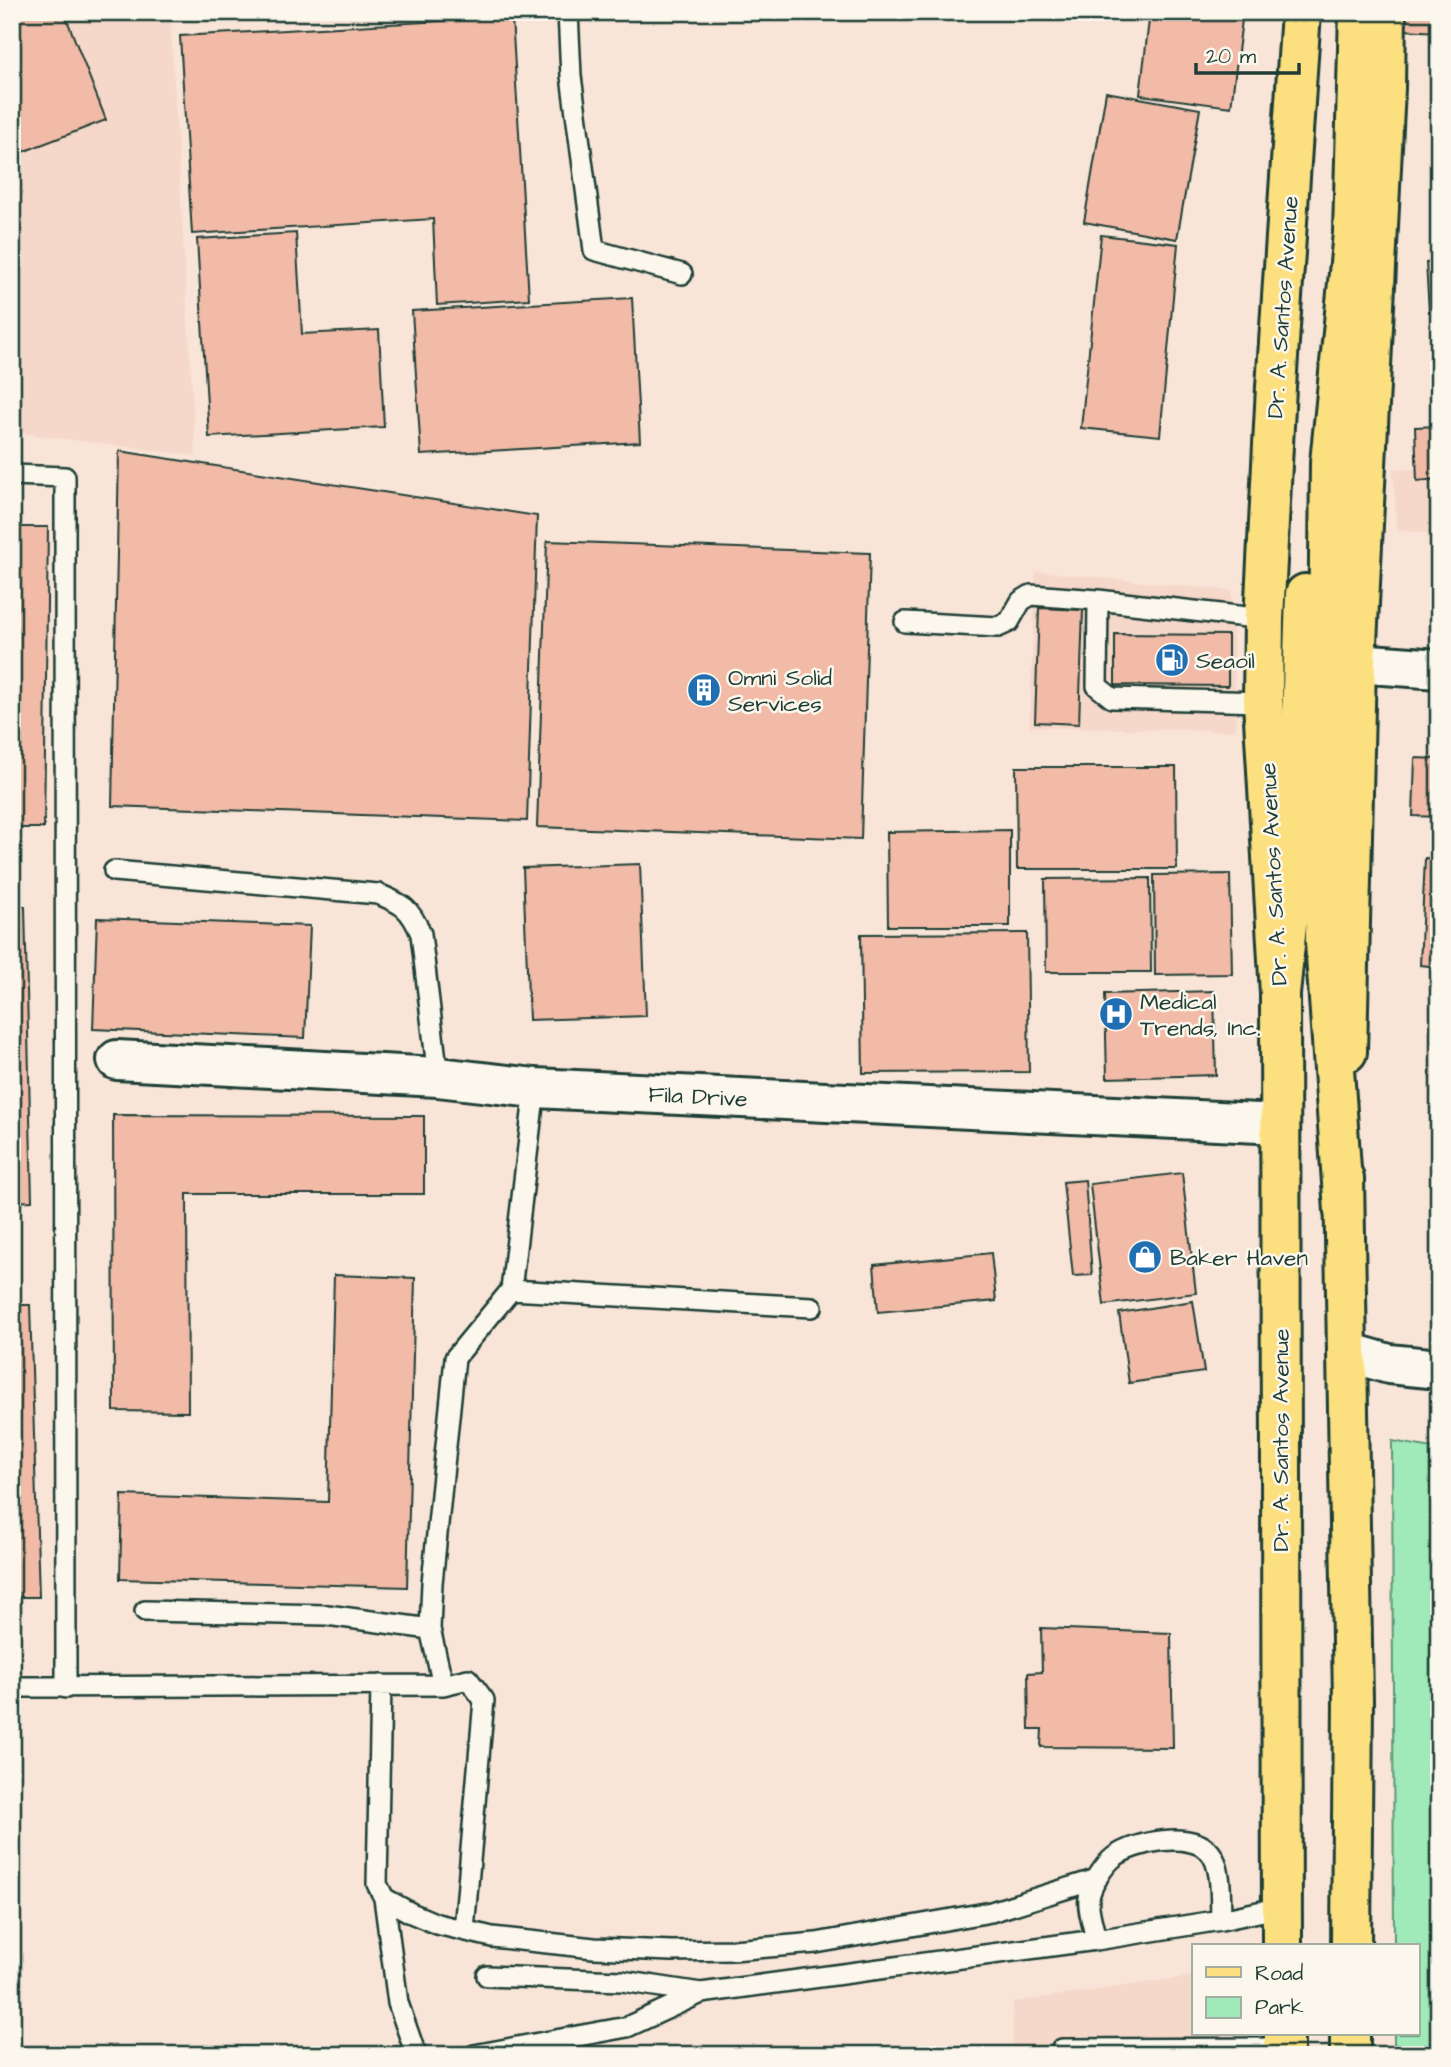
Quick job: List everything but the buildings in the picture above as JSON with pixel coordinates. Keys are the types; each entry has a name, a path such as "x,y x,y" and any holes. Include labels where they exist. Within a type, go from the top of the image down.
{"main road":[{"name":"Dr. A. Santos Avenue","path":"1282,1944 1280,994 1263,702 1264,620 1276,387 1301,12"},
{"path":"1338,12 1339,235 1330,463 1325,942 1344,1211 1348,1352 1353,1700 1351,1944"},
{"path":"1280,994 1298,815 1301,653 1359,12"},
{"path":"1344,1211 1356,663 1385,88 1386,12"},
{"path":"1350,2036 1350,2055"}],"street":[{"path":"1356,663 1439,669"},
{"name":"Fila Drive","path":"117,1060 438,1077 535,1088 1280,1124"},
{"path":"1348,1352 1389,1364 1439,1368"}],"lane":[{"path":"568,12 571,76 594,250 682,274"},
{"path":"12,475 65,477 66,1688"},
{"path":"905,622 998,627 1009,621 1021,601 1031,595 1098,600 1264,620"},
{"path":"1098,600 1097,686 1112,698 1263,702"},
{"path":"114,870 378,894 402,904 413,916 421,934 438,1077"},
{"path":"443,1685 430,1629 432,1583 455,1358 511,1290 535,1088"},
{"path":"511,1290 812,1307"},
{"path":"145,1611 327,1615 430,1629"},
{"path":"12,1687 443,1685 468,1679 484,1700 484,1725 464,1930"},
{"path":"381,1685 377,1884 384,1898 398,2003 418,2055"},
{"path":"1096,1940 1089,1899 1097,1879 1115,1857 1144,1844 1166,1840 1194,1841 1210,1853 1218,1874 1221,1920"},
{"path":"384,1898 437,1924 492,1937 607,1949 721,1950 816,1944 991,1912 1097,1879"},
{"path":"487,1976 622,1981 701,1993 1096,1940 1221,1920 1281,1907"},
{"path":"474,2055 627,2027 701,1993"},
{"path":"1062,2055 1062,2049 1284,2046"}],"shaded area":[{"path":"12,12 170,12 196,456 12,432"},
{"path":"1393,469 1439,469 1439,534 1397,531"},
{"path":"1036,571 1232,591 1236,731 1029,727"},
{"path":"1192,1976 1192,2036 1239,2036 1240,2055 1012,2055 1013,2002"}],"green space":[{"path":"1392,1441 1439,1449 1439,2055 1394,2055 1394,2036 1420,2036 1420,1944 1394,1944"}],"place":[{"name":"Seaoil","path":"1172,660"},
{"name":"Omni Solid Services","path":"704,690"},
{"name":"Medical Trends, Inc.","path":"1116,1014"},
{"name":"Baker Haven","path":"1145,1257"}]}
